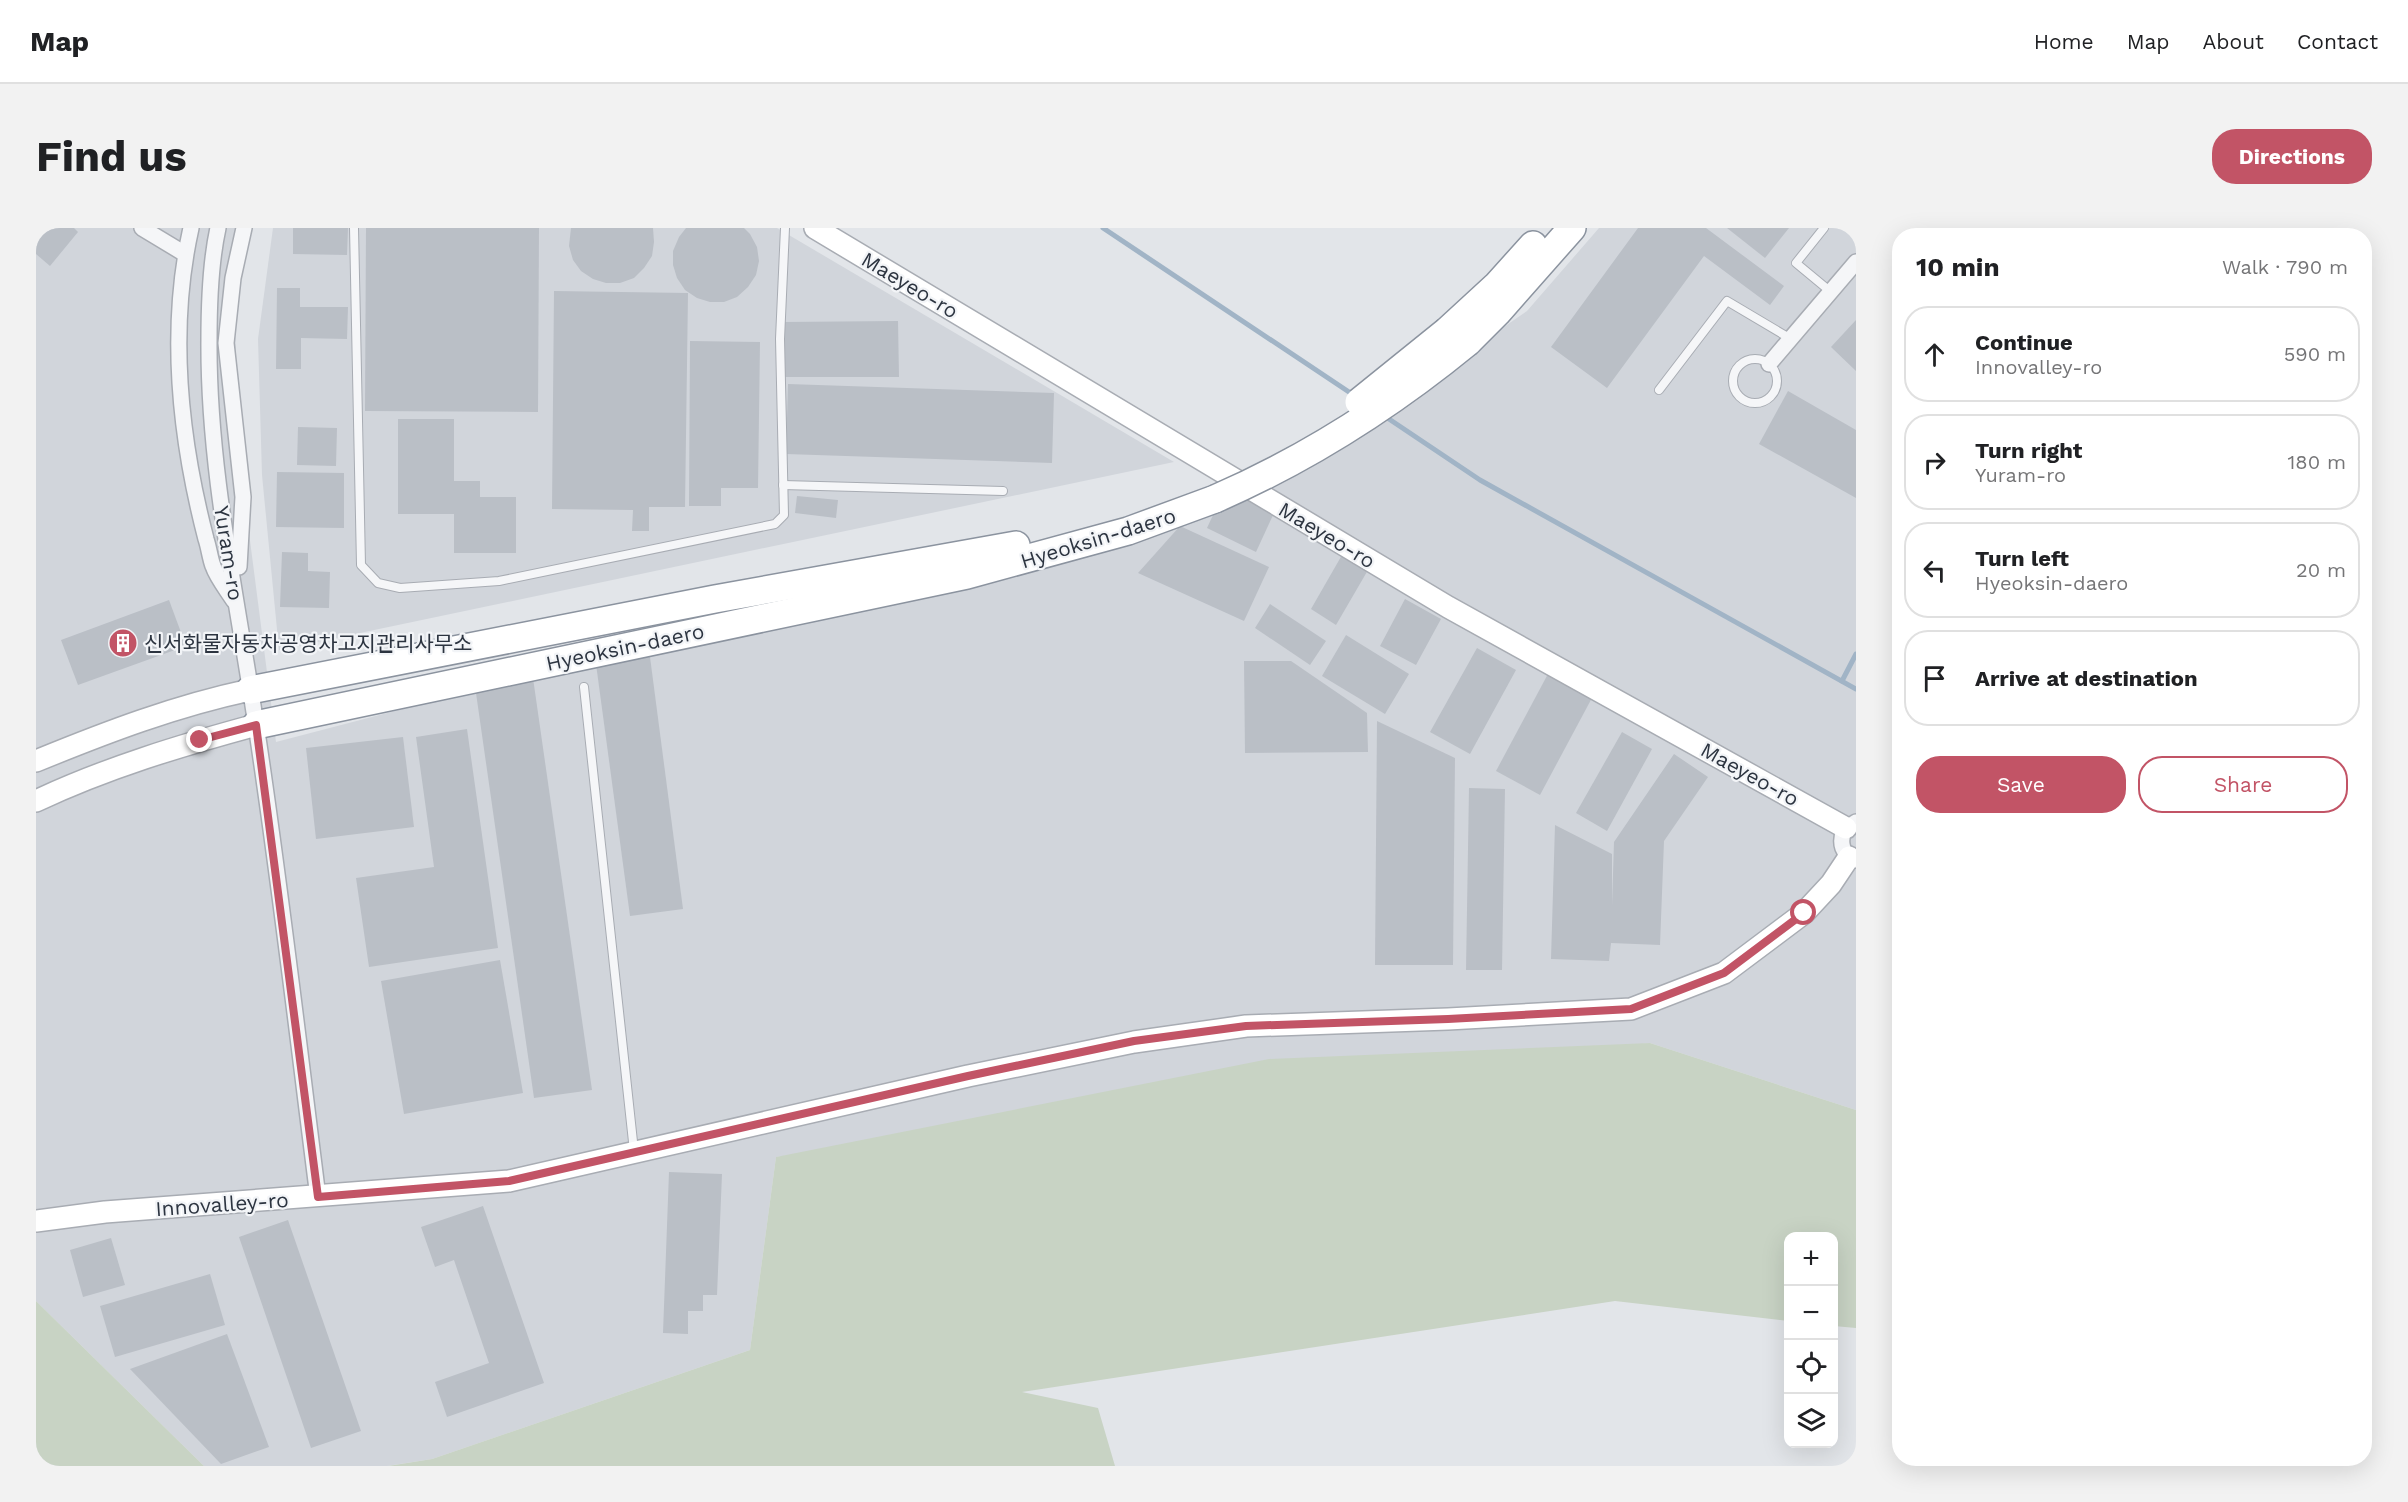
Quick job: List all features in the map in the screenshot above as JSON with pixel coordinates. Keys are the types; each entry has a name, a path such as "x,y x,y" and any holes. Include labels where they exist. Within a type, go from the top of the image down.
{"highway":[{"path":"1457,337 1532,228"},
{"path":"250,690 715,600 981,552 1027,542 1258,480 1314,450 1420,381 1497,285 1547,228"},
{"path":"1497,313 1572,228"},
{"path":"1457,337 1497,313 1551,266 1586,228"},
{"name":"Hyeoksin-daero","path":"256,725 967,575 1117,535 1210,492"}],"main road":[{"name":"Maeyeo-ro","path":"815,228 1448,607 1851,825"},
{"path":"36,761 101,735 198,701 250,690"},
{"name":"Hyeoksin-daero","path":"36,801 63,788 200,740 256,725"},
{"name":"Innovalley-ro","path":"36,1221 105,1212 509,1181 968,1076 1134,1041 1246,1026 1448,1019 1631,1009 1724,973 1804,913 1853,858"}],"street":[{"path":"142,228 185,254"},
{"path":"191,228 185,254 178,335 182,416 197,506 213,568 237,606"},
{"name":"Yuram-ro","path":"218,228 214,245 209,312 208,394 218,479 256,725 318,1197"},
{"path":"237,606 243,497 226,343 233,278 244,228"},
{"path":"1769,364 1856,262"},
{"path":"1851,825 1841,843 1853,858"}],"lane":[{"path":"354,228 362,566 378,582 400,588 499,581 775,524 784,515 780,339 785,228"},
{"path":"1824,228 1796,262 1831,292"},
{"path":"1659,390 1727,301 1791,339"},
{"path":"1756,359 1769,364 1777,377 1774,392 1763,402 1749,403 1742,400 1734,389 1733,381 1737,368 1742,363 1756,359"},
{"path":"783,485 1004,491"},
{"path":"584,687 634,1153"}],"shaded area":[{"path":"36,228 247,228 233,278 240,463 276,742 1279,481 1527,311 1599,228 1856,228 1856,1110 1650,1043 776,1157 750,1350 432,1459 387,1466 204,1466 36,1301"},
{"path":"273,228 777,228 1174,462 279,650 262,475 258,339"}],"green space":[{"path":"1650,1043 1856,1110 1856,1328 1838,1326 1838,1232 1784,1232 1784,1321 1615,1301 1022,1392 1098,1408 1115,1466 388,1466 432,1459 750,1350 776,1157 1269,1059"},
{"path":"36,1301 204,1466 36,1466"}],"building":[{"path":"36,228 74,228 78,232 50,266 36,254"},
{"path":"293,228 348,228 347,255 293,254"},
{"path":"366,228 539,228 538,412 365,411"},
{"path":"571,228 653,228 652,256 634,278 620,283 606,283 593,279 581,271 573,260 569,246"},
{"path":"686,228 744,228 750,234 757,247 759,261 756,275 737,297 724,302 710,302 697,298 685,290 677,278 673,265 673,251"},
{"path":"1638,228 1706,228 1784,286 1770,305 1704,256 1607,388 1551,347"},
{"path":"1727,228 1789,228 1765,258"},
{"path":"277,288 300,288 300,307 348,307 347,339 301,338 301,369 276,369"},
{"path":"554,291 688,293 685,507 649,507 649,531 632,531 633,510 552,509"},
{"path":"1856,320 1856,371 1831,347"},
{"path":"898,321 899,377 783,377 783,322"},
{"path":"690,341 760,342 758,488 721,488 721,506 689,506"},
{"path":"788,384 1054,393 1052,463 786,454"},
{"path":"1788,391 1856,430 1856,498 1759,444"},
{"path":"398,419 454,419 454,481 480,481 480,497 516,497 516,553 454,553 454,514 398,514"},
{"path":"298,427 337,428 336,466 297,465"},
{"path":"277,472 344,473 344,528 276,527"},
{"path":"797,496 838,500 836,518 795,513"},
{"path":"1247,500 1274,513 1256,552 1207,528 1213,515"},
{"path":"1180,526 1269,567 1244,621 1138,573"},
{"path":"282,552 308,553 308,571 330,572 329,608 280,607"},
{"path":"1342,555 1368,570 1336,625 1311,609"},
{"path":"1405,599 1441,619 1416,665 1380,646"},
{"name":"신서화물자동차공영차고지관리사무소","path":"169,600 186,646 78,685 61,640"},
{"path":"1270,604 1326,641 1310,665 1255,628"},
{"path":"1346,635 1409,674 1385,714 1322,676"},
{"path":"1477,648 1516,670 1470,754 1430,732"},
{"path":"650,657 683,909 630,916 596,664"},
{"path":"1244,661 1291,661 1367,713 1368,752 1245,753"},
{"path":"1549,672 1593,696 1540,795 1496,771"},
{"path":"533,678 592,1090 534,1098 475,686"},
{"path":"1377,721 1455,758 1453,965 1375,965"},
{"path":"467,729 498,948 369,967 356,878 434,867 416,737"},
{"path":"1622,732 1652,749 1607,831 1576,813"},
{"path":"403,737 414,827 316,839 306,748"},
{"path":"1674,754 1708,777 1664,841 1660,945 1611,943 1609,961 1551,959 1555,825 1612,854 1612,906 1614,842"},
{"path":"1469,788 1505,789 1502,970 1466,970"},
{"path":"500,960 523,1093 404,1114 381,981"},
{"path":"669,1172 722,1174 717,1295 703,1295 703,1311 688,1311 688,1334 663,1333"},
{"path":"483,1206 544,1383 447,1417 435,1382 489,1363 454,1260 435,1267 421,1227"},
{"path":"288,1220 361,1431 311,1448 239,1237"},
{"path":"111,1238 125,1285 83,1297 70,1250"},
{"path":"210,1274 225,1325 115,1357 100,1306"},
{"path":"227,1334 269,1447 221,1464 130,1369"}],"waterway":[{"path":"1103,228 1355,396"},
{"path":"1383,415 1480,480 1856,689"},
{"path":"1842,681 1856,654"}],"place":[{"name":"신서화물자동차공영차고지관리사무소","path":"123,643"}],"route":[{"path":"200,740 256,725 318,1197 509,1181 968,1076 1134,1041 1246,1026 1448,1019 1631,1009 1724,973 1804,913"}]}
